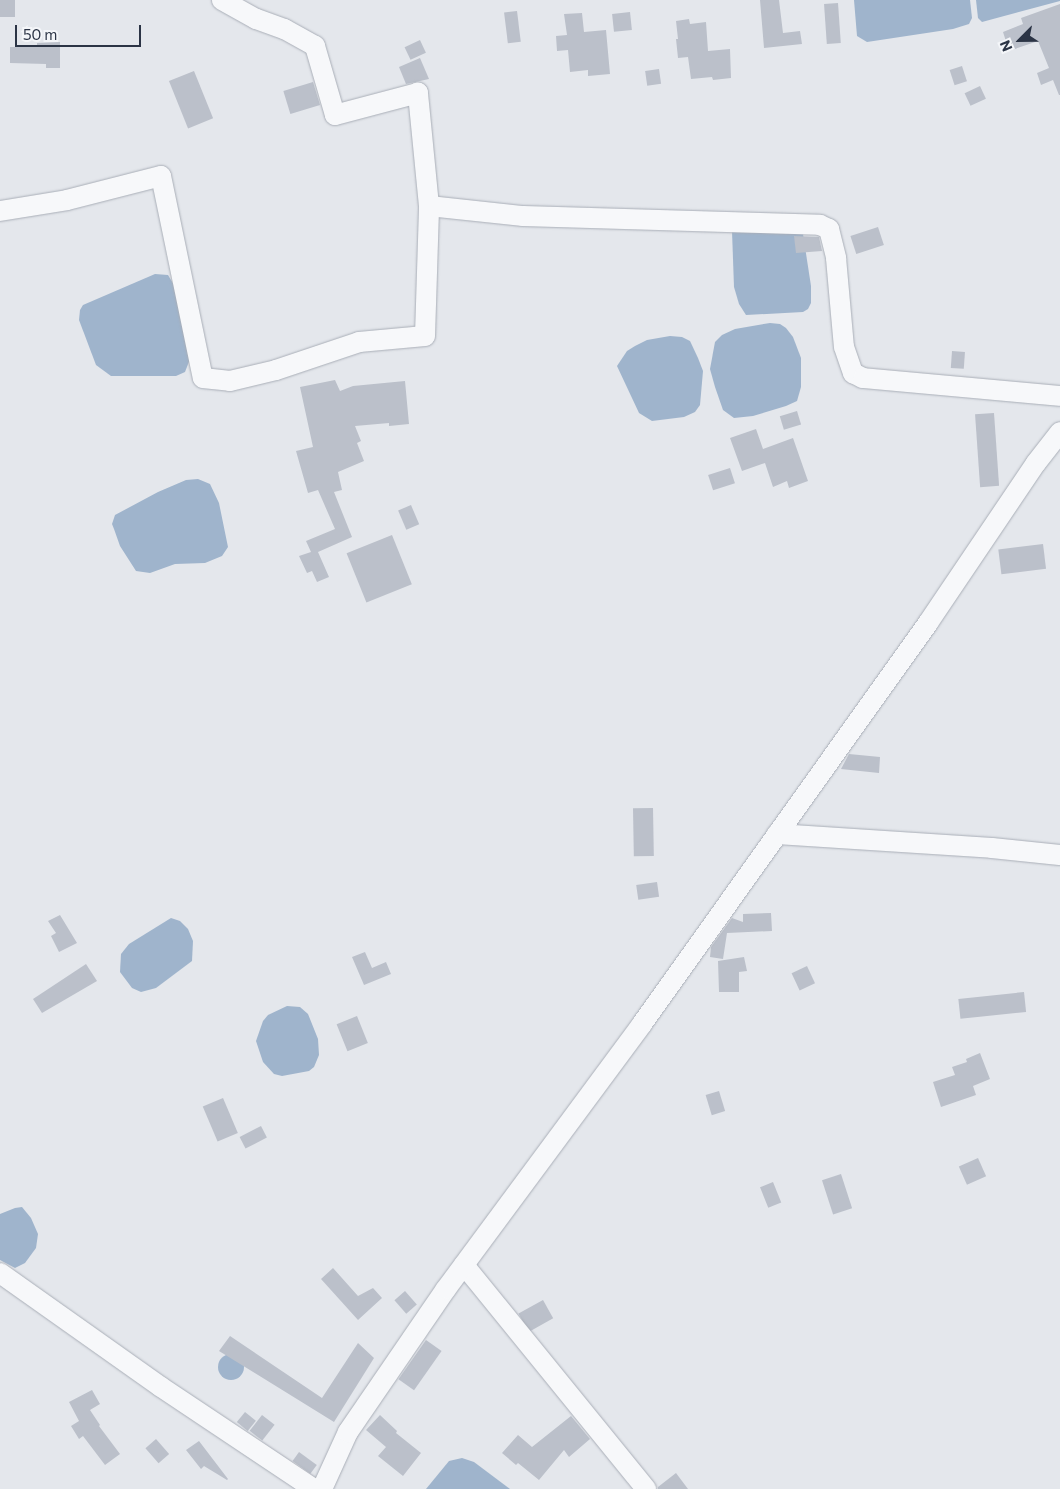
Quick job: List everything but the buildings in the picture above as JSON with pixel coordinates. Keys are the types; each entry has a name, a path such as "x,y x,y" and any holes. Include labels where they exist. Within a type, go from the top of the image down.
{"street":[{"path":"0,211 67,200 161,176 203,378 230,381 276,370 358,342 425,336 429,206 418,93 335,115 315,46 284,29 256,19 222,0"},
{"path":"429,206 524,216 820,225 829,229 833,242 844,347 853,373 863,378 1060,396"},
{"path":"322,1489 348,1432 464,1265 642,1024 928,623 1036,463 1060,432"},
{"path":"777,834 992,848 1060,855"},
{"path":"464,1265 646,1489"},
{"path":"0,1274 161,1387 314,1489"}],"water":[{"path":"854,0 970,0 972,18 969,24 953,29 867,42 857,36"},
{"path":"976,0 1060,1 982,22 978,18"},
{"path":"732,231 803,234 811,286 811,303 808,309 803,312 746,315 739,304 734,287"},
{"path":"155,274 168,275 174,285 190,359 185,372 176,376 111,376 96,365 79,320 80,310 83,305"},
{"path":"770,323 780,324 786,328 793,337 801,358 801,387 797,401 753,416 734,418 723,410 710,369 715,342 722,335 735,329"},
{"path":"670,336 682,337 690,341 698,358 703,371 700,405 695,412 684,417 652,421 639,413 617,366 627,351 635,346 647,340"},
{"path":"198,479 210,484 219,503 228,547 222,556 205,563 175,564 150,573 136,571 120,546 112,524 115,515 158,492 186,480"},
{"path":"171,918 180,921 188,929 193,941 192,961 156,988 141,992 132,988 120,972 121,954 129,944"},
{"path":"287,1006 300,1007 308,1014 318,1039 319,1055 314,1067 309,1071 282,1076 274,1074 263,1062 256,1041 263,1021 268,1015"},
{"path":"22,1207 31,1218 38,1234 36,1248 25,1263 15,1268 0,1260 0,1214"},
{"path":"231,1354 240,1358 244,1367 240,1376 231,1380 222,1376 218,1367 222,1358"},
{"path":"462,1458 474,1462 510,1489 426,1489 449,1461"}]}
